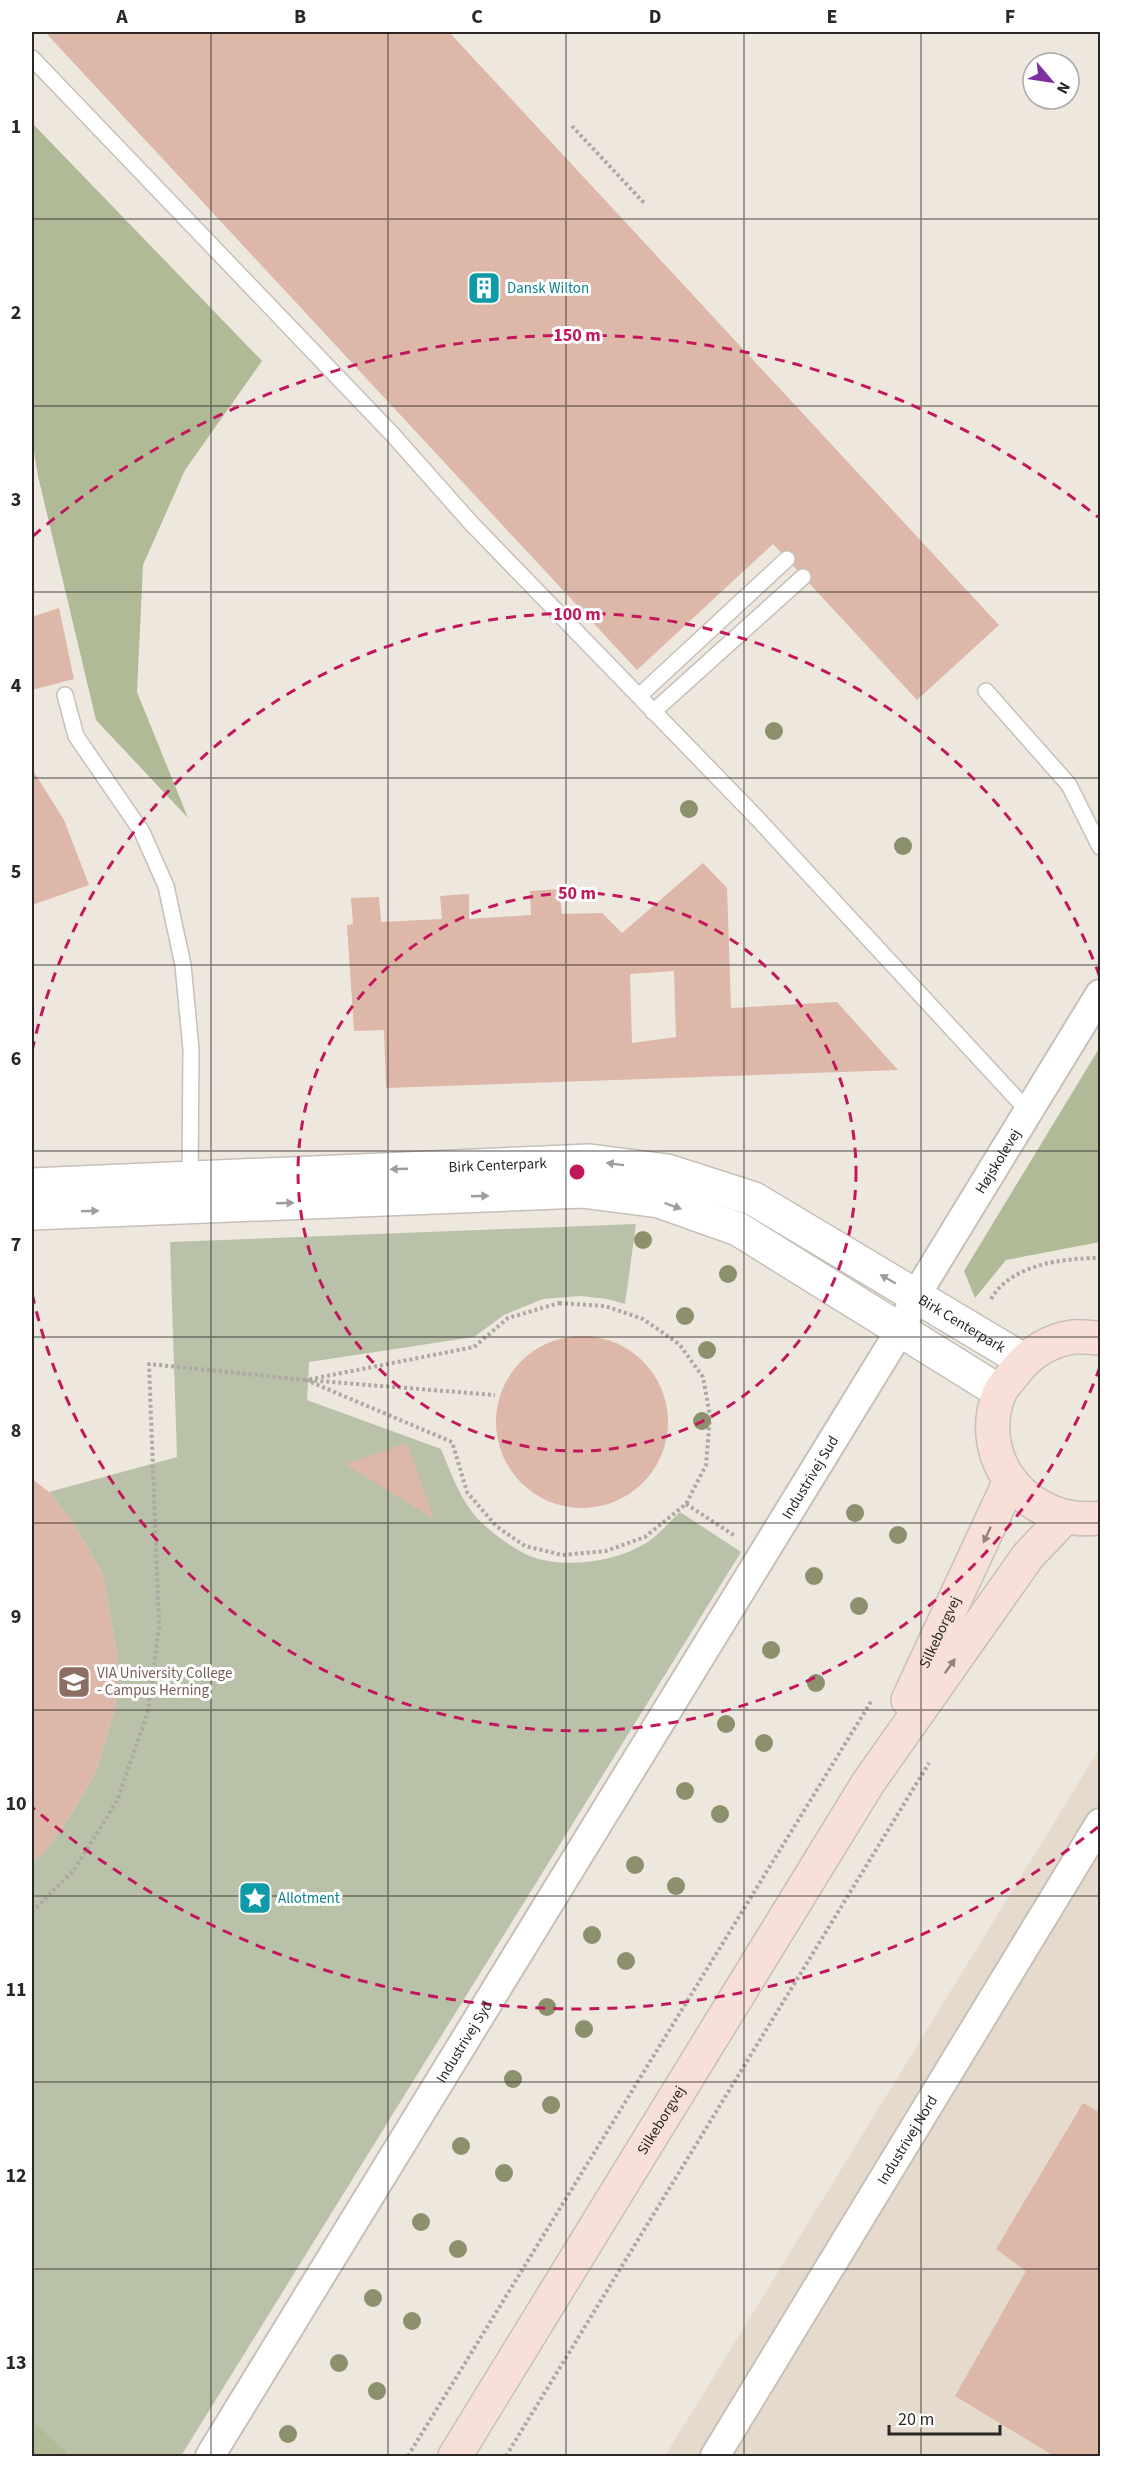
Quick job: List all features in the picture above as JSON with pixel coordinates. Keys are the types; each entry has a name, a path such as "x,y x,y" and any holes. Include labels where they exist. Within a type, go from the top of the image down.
{"main road":[{"path":"1101,1338 1072,1337 1046,1345 1023,1360 1000,1392 993,1414 994,1447 1010,1481 1029,1502 1055,1515 1080,1520 1101,1518"},
{"name":"Silkeborgvej","path":"868,1783 1010,1481"},
{"name":"Silkeborgvej","path":"455,2457 868,1783 1029,1556 1065,1517"}],"street":[{"name":"Højskolevej","path":"901,1329 916,1295 1101,994"},
{"name":"Birk Centerpark","path":"32,1213 191,1193 590,1161 667,1171 754,1199 1023,1360"},
{"name":"Birk Centerpark","path":"32,1185 191,1193 582,1191 658,1201 738,1229 1000,1392"},
{"name":"Industrivej Sud","path":"719,1628 901,1329"},
{"name":"Industrivej Syd","path":"210,2457 719,1628"},
{"name":"Industrivej Nord","path":"715,2457 1101,1823"}],"lane":[{"path":"32,58 386,427 471,523 757,818 1028,1111"},
{"path":"639,696 787,560"},
{"path":"653,712 803,577"},
{"path":"986,692 1069,785 1101,847"},
{"path":"65,695 76,736 142,832 166,886 183,965 190,1050 191,1193"}],"path":[{"path":"572,126 645,204"},
{"path":"974,1331 995,1292 1011,1277 1038,1266 1067,1260 1101,1258"},
{"path":"559,1303 605,1306 644,1319 679,1344 704,1377 710,1416 706,1465 686,1504 645,1536 606,1551 562,1555 525,1546 496,1526 467,1492 452,1442 306,1380 474,1347 508,1318 559,1303"},
{"path":"32,1912 74,1870 117,1801 147,1711 159,1627 149,1364 306,1380 495,1395"},
{"path":"686,1504 764,1555"},
{"path":"408,2457 874,1696"},
{"path":"506,2457 931,1759"}],"shaded area":[{"path":"1100,1748 1100,2456 665,2456"}],"green space":[{"path":"32,123 262,361 185,470 143,565 137,692 188,818 96,720 38,476 32,440"},
{"path":"1100,1047 1100,1242 1006,1260 975,1298 964,1271"},
{"path":"636,1224 625,1304 581,1296 543,1299 504,1315 474,1337 309,1362 307,1400 441,1449 456,1485 477,1518 508,1544 535,1558 569,1563 596,1561 622,1554 646,1543 680,1512 741,1552 181,2456 71,2456 32,2419 32,1863 45,1851 73,1812 96,1771 115,1708 117,1656 103,1575 72,1521 49,1492 177,1457 170,1242"},
{"path":"32,2419 71,2456 32,2456"}],"building":[{"name":"Dansk Wilton","path":"45,32 449,32 999,625 917,700 773,544 637,670"},
{"path":"59,608 74,679 32,690 32,617"},
{"path":"32,769 64,820 89,885 32,905"},
{"path":"703,863 727,888 731,1008 837,1002 898,1070 386,1088 384,1030 354,1031 347,925 353,924 351,898 379,897 381,922 442,919 440,896 469,894 469,919 531,915 530,891 559,889 562,914 602,913 622,933","holes":["674,971 676,1037 632,1043 630,974"]},
{"path":"582,1336 615,1343 643,1361 661,1389 668,1422 661,1455 643,1483 615,1501 582,1508 549,1501 521,1483 503,1455 496,1422 503,1389 521,1361 549,1343"},
{"path":"407,1443 434,1519 345,1464"},
{"name":"VIA University College - Campus Herning","path":"32,1479 49,1492 72,1521 103,1575 117,1656 115,1708 96,1771 73,1812 45,1851 32,1863"},
{"path":"1083,2103 1100,2113 1100,2456 1054,2456 955,2396 1026,2271 996,2249"}],"place":[{"name":"Dansk Wilton","path":"484,288"},
{"name":"VIA University College - Campus Herning","path":"74,1682"},
{"name":"Allotment","path":"255,1898"}]}
